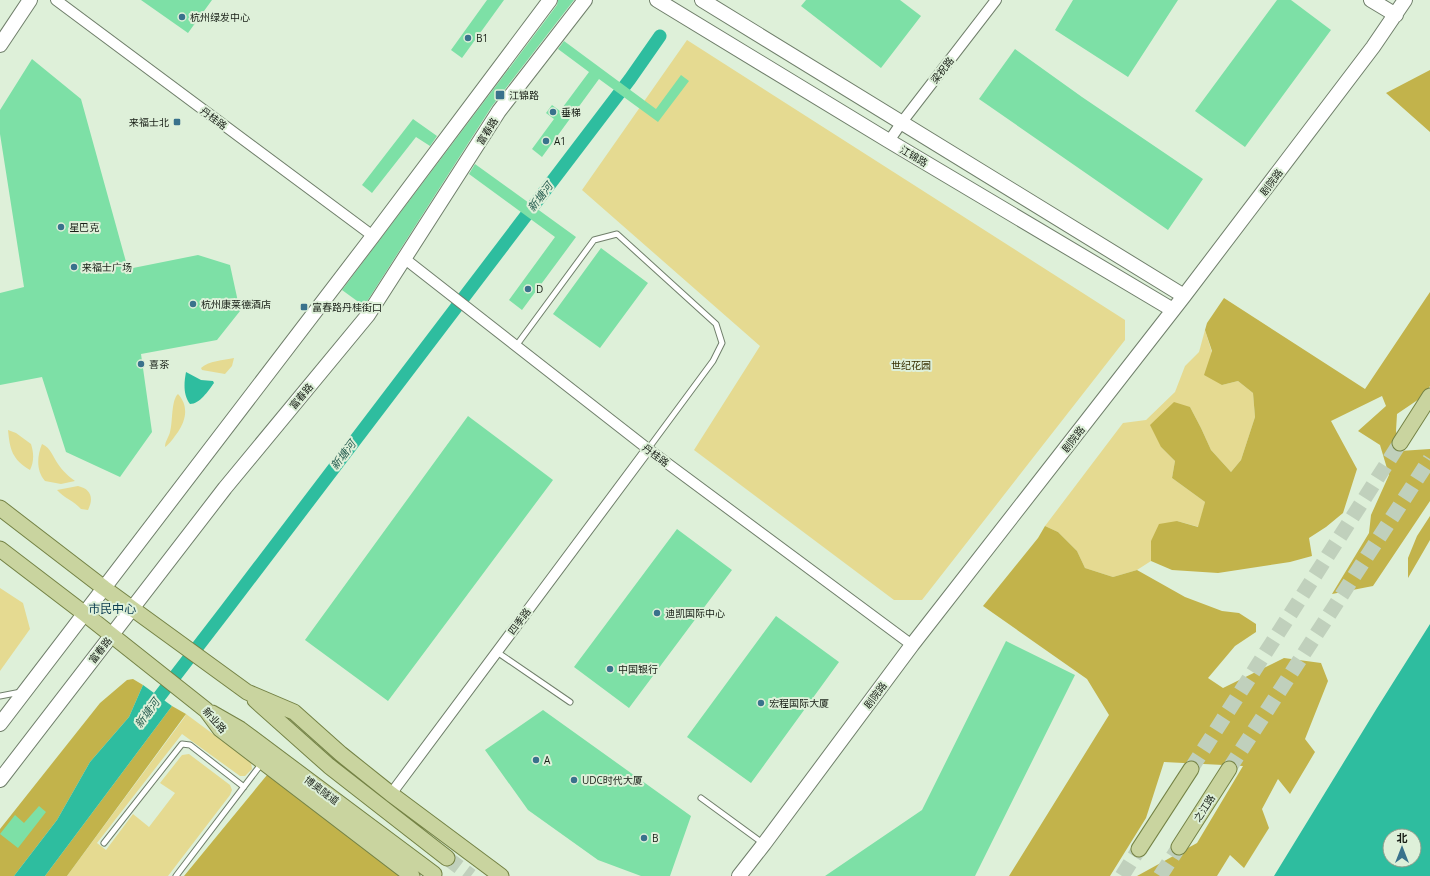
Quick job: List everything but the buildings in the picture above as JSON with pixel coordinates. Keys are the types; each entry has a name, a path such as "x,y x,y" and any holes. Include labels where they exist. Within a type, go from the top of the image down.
{"main road":[{"path":"1400,443 1430,396"},
{"path":"0,508 104,588 247,692 329,766 447,858"},
{"name":"新业路","path":"0,549 189,696 206,710 220,728 412,876"},
{"path":"247,692 294,712 341,754 391,794 501,876"},
{"name":"博奥隧道","path":"206,710 240,728 434,874"},
{"path":"1139,849 1191,768"},
{"name":"之江路","path":"1179,847 1229,769"}],"street":[{"path":"0,45 30,0"},
{"name":"丹桂路","path":"56,0 373,236"},
{"path":"0,724 373,236 550,0"},
{"name":"富春路","path":"0,780 225,488 368,315 499,111 585,0"},
{"name":"江锦路","path":"657,0 889,141 1173,310"},
{"path":"702,0 1184,296"},
{"name":"梁祝路","path":"889,141 996,0"},
{"path":"1371,0 1396,15"},
{"name":"剧院路","path":"739,876 912,645 1184,296 1373,47 1405,0"},
{"name":"丹桂路","path":"405,259 648,449 912,645"},
{"name":"四季路","path":"391,794 648,449"}],"lane":[{"path":"516,346 594,240 617,234 716,324 722,343 713,361 648,449"},
{"path":"497,652 570,702"},
{"path":"0,696 26,690"},
{"path":"104,842 182,744 190,745 244,787"},
{"path":"176,876 263,762"},
{"path":"702,798 764,844"}],"green space":[{"name":"世纪花园","path":"687,40 1125,320 1125,340 922,600 894,600 694,450 760,346 582,190"},
{"path":"1205,330 1222,385 1238,381 1253,393 1255,417 1241,460 1231,472 1211,450 1190,407 1161,447 1175,461 1172,478 1205,502 1199,527 1177,521 1151,541 1151,561 1137,570 1113,577 1085,568 1077,551 1058,532 1045,526 1123,423 1146,420 1175,392 1185,366 1199,352"},
{"path":"234,358 232,366 225,374 202,370 201,368 212,362"},
{"path":"178,394 184,403 185,408 183,423 178,432 165,447 171,428 174,401"},
{"path":"8,430 16,433 31,444 33,457 30,470 19,462 13,453"},
{"path":"42,444 50,450 58,464 70,478 75,481 61,484 45,481 40,473 38,463"},
{"path":"78,486 86,489 90,495 91,502 88,510 81,509 57,490"},
{"path":"0,588 23,603 30,629 0,671"},
{"path":"186,714 251,762 252,769 245,776 240,776 182,734 97,843 106,850 133,814 149,827 175,793 160,783 182,755 189,754 230,785 232,790 230,795 168,876 67,876 184,718"}],"shaded area":[{"path":"1430,70 1430,132 1386,93"},
{"path":"1430,292 1430,386 1425,395 1397,414 1396,431 1400,451 1430,449 1430,501 1373,586 1332,594 1369,533 1371,515 1389,475 1380,445 1358,431 1386,406 1382,396 1331,421 1357,469 1343,513 1326,527 1309,538 1312,556 1290,562 1218,573 1172,570 1151,561 1151,541 1159,524 1177,521 1198,527 1205,502 1172,478 1175,461 1161,447 1150,425 1174,402 1190,407 1211,450 1231,472 1241,460 1255,417 1253,393 1238,381 1222,385 1204,375 1212,351 1205,330 1207,323 1224,298 1365,389"},
{"path":"1430,516 1430,540 1408,578 1408,558 1417,536"},
{"path":"1045,526 1058,532 1077,551 1085,568 1113,577 1137,570 1185,597 1222,611 1239,613 1256,624 1256,632 1235,646 1208,678 1223,688 1284,658 1321,663 1328,681 1305,739 1315,752 1290,794 1278,779 1262,809 1269,828 1244,868 1230,855 1217,876 1137,876 1197,843 1243,766 1164,762 1146,818 1110,876 1009,876 1109,715 1087,679 983,606 1038,538"},
{"path":"133,679 143,685 129,717 90,762 57,820 14,876 0,876 0,829 100,703 127,680"},
{"path":"172,706 186,714 67,876 45,876"},
{"path":"267,775 400,876 184,876"}],"water":[{"path":"186,372 201,380 213,381 214,383 204,396 197,402 190,404 185,393"},
{"path":"1430,624 1430,876 1274,876 1377,708"},
{"path":"143,685 172,706 45,876 14,876 57,820 90,762 129,717"}],"waterway":[{"name":"新塘河","path":"149,710 630,79 660,36"}],"tunnel":[{"path":"1191,769 1400,443"},
{"path":"1229,769 1430,459"},
{"path":"1160,876 1179,847"},
{"path":"1122,876 1139,849"},
{"path":"447,858 471,876"}],"place":[{"name":"杭州绿发中心","path":"182,17"},
{"name":"B1","path":"468,38"},
{"name":"江锦路","path":"500,95"},
{"name":"垂梯","path":"553,112"},
{"name":"来福士北","path":"177,122"},
{"name":"A1","path":"546,141"},
{"name":"星巴克","path":"61,227"},
{"name":"来福士广场","path":"74,267"},
{"name":"D","path":"528,289"},
{"name":"杭州康莱德酒店","path":"193,304"},
{"name":"富春路丹桂街口","path":"304,307"},
{"name":"喜茶","path":"141,364"},
{"name":"迪凯国际中心","path":"657,613"},
{"name":"中国银行","path":"610,669"},
{"name":"宏程国际大厦","path":"761,703"},
{"name":"A","path":"536,760"},
{"name":"UDC时代大厦","path":"574,780"},
{"name":"B","path":"644,838"}],"district":[{"name":"市民中心","path":"112,609"}]}
